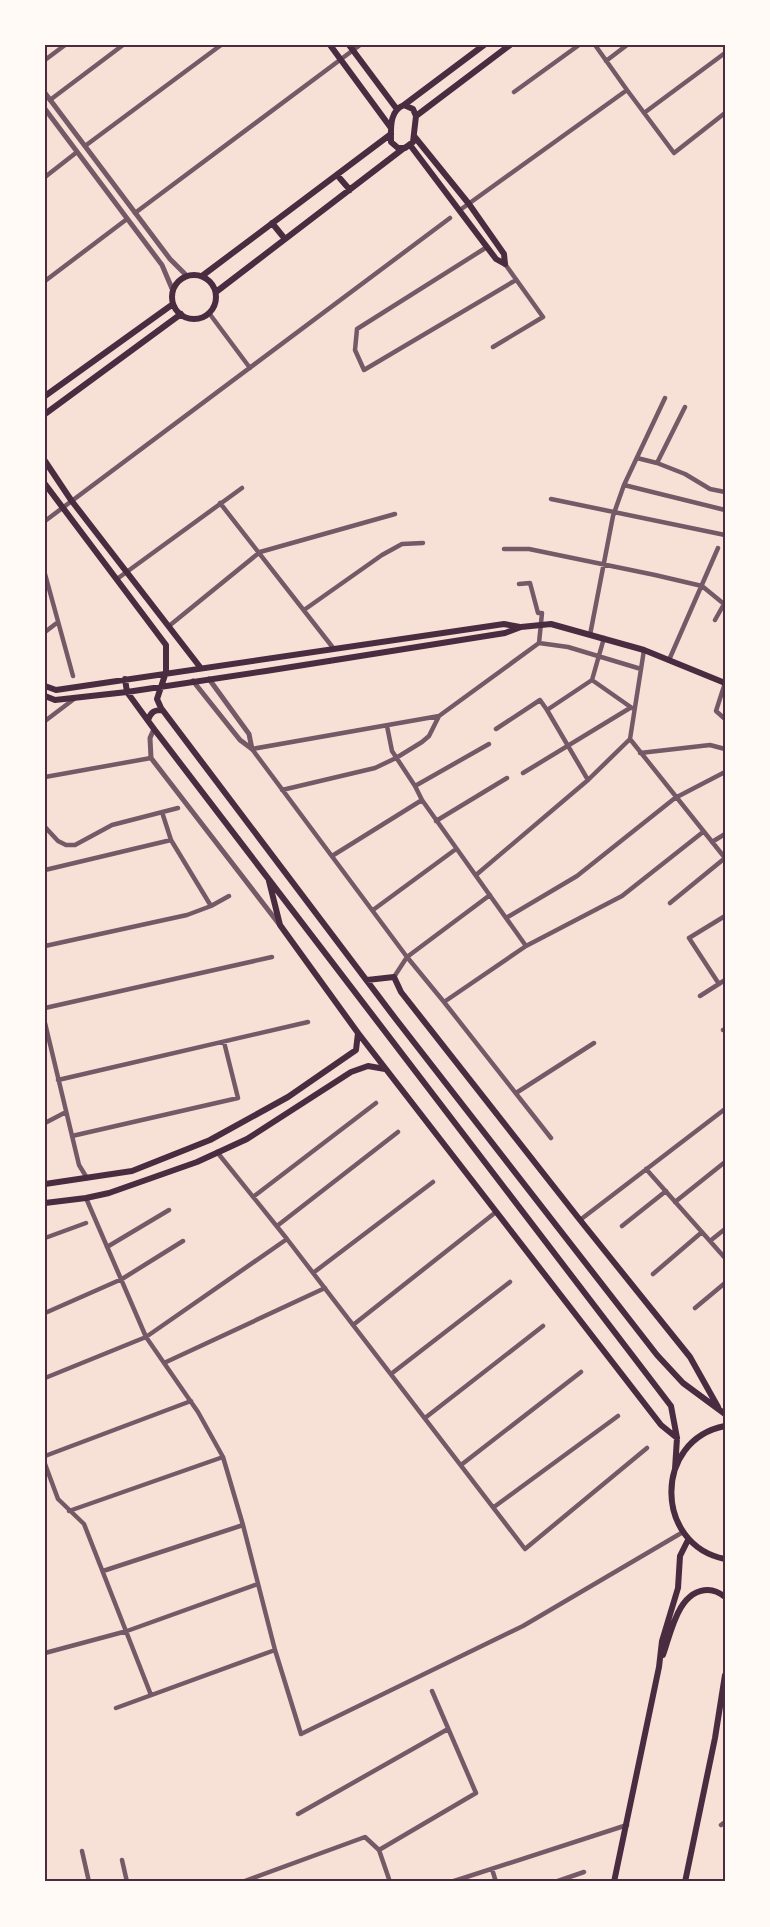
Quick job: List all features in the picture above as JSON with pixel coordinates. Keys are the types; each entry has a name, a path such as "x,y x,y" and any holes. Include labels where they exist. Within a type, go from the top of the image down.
{"main road":[{"path":"330,45 391,131"},
{"path":"416,116 510,45"},
{"path":"407,147 398,148 391,142 393,116 396,108 404,105 483,46 490,60"},
{"path":"351,48 396,108"},
{"path":"216,292 407,147 414,136 416,116 413,109 404,105"},
{"path":"202,276 213,285 216,292 213,307 209,313 195,319 181,314 173,304 173,291 176,285 187,276 202,276 337,175 391,131"},
{"path":"407,147 460,210 496,260 505,264 504,254 469,204 414,136"},
{"path":"337,175 350,190"},
{"path":"272,223 285,239"},
{"path":"45,396 173,304"},
{"path":"45,414 104,373 181,314"},
{"path":"95,362 104,373"},
{"path":"45,461 71,500 200,667"},
{"path":"45,484 166,645 166,672 158,699 162,710 657,1355 683,1383 722,1412"},
{"path":"45,686 56,690 504,624 521,627"},
{"path":"45,696 55,700 127,692 506,633 521,627 543,624 590,634 644,650 725,683"},
{"path":"334,649 337,660"},
{"path":"126,679 127,692 154,729 670,1406 677,1438 675,1469 670,1490 672,1505 688,1540 710,1554 725,1559"},
{"path":"148,720 150,714 155,710 162,710"},
{"path":"268,878 280,925 358,1033 661,1425 677,1438"},
{"path":"367,980 394,977 400,992 690,1357 722,1412"},
{"path":"45,1184 132,1171 210,1140 283,1100 356,1050 358,1033"},
{"path":"45,1203 86,1198 137,1184 196,1162 247,1138 351,1072 368,1066 385,1069"},
{"path":"283,1100 291,1110"},
{"path":"675,1469 682,1454 693,1442 706,1432 725,1426"},
{"path":"614,1882 659,1667 662,1641 678,1588 680,1556 688,1540"},
{"path":"659,1667 679,1610 690,1595 702,1590 714,1590 725,1597"},
{"path":"685,1882 715,1738 725,1675"}],"street":[{"path":"45,60 65,45"},
{"path":"50,99 123,45"},
{"path":"45,177 221,45"},
{"path":"45,281 340,60 351,48 360,45"},
{"path":"514,92 579,45"},
{"path":"595,45 674,153 725,113"},
{"path":"606,61 627,45"},
{"path":"644,112 725,53"},
{"path":"460,210 627,90"},
{"path":"45,93 170,259 187,276"},
{"path":"45,109 162,265 173,291"},
{"path":"45,521 450,218"},
{"path":"487,247 357,328 355,350 364,370 516,280"},
{"path":"493,347 543,318 505,264"},
{"path":"209,313 250,368"},
{"path":"590,634 614,514 624,485 665,398"},
{"path":"657,463 685,407"},
{"path":"637,458 685,474 710,489 725,492"},
{"path":"624,485 725,510"},
{"path":"117,579 242,488"},
{"path":"551,499 725,536"},
{"path":"220,503 334,649"},
{"path":"168,626 260,552 395,514"},
{"path":"304,610 382,555 402,544 423,543"},
{"path":"669,660 718,548"},
{"path":"504,549 529,549 702,586 724,604 715,620"},
{"path":"45,574 73,676"},
{"path":"282,790 375,768 396,758 429,736 440,716 539,643 543,614 538,613 530,583 519,584"},
{"path":"45,632 58,622"},
{"path":"547,710 592,680 604,638"},
{"path":"539,643 560,645 641,669"},
{"path":"476,875 588,780 630,739 633,708 644,650"},
{"path":"209,678 249,734 252,748"},
{"path":"592,680 633,708"},
{"path":"193,681 240,740 252,748 407,957 551,1138"},
{"path":"725,683 716,711 725,719"},
{"path":"205,695 212,687 217,688"},
{"path":"45,721 75,698"},
{"path":"496,729 540,700 588,780"},
{"path":"523,773 633,708"},
{"path":"252,748 440,716"},
{"path":"387,726 392,751 422,800 526,946"},
{"path":"154,729 150,738 151,758 280,925"},
{"path":"630,739 725,858 670,903"},
{"path":"415,786 489,744"},
{"path":"640,753 711,745 725,749"},
{"path":"45,777 151,758"},
{"path":"506,918 577,876 675,798 725,772"},
{"path":"436,821 507,778"},
{"path":"332,856 422,800"},
{"path":"45,827 58,841 66,845 75,845 112,825 178,808"},
{"path":"162,812 171,840 211,906"},
{"path":"444,1002 526,946 622,896 703,832"},
{"path":"712,842 725,834"},
{"path":"45,870 171,840"},
{"path":"373,910 456,849"},
{"path":"394,977 407,957 490,895"},
{"path":"45,946 187,915 229,896"},
{"path":"719,984 689,938 725,916"},
{"path":"45,1008 272,957"},
{"path":"700,996 725,980"},
{"path":"58,1080 308,1022"},
{"path":"45,1023 78,1165 87,1178"},
{"path":"72,1137 238,1098 224,1042"},
{"path":"516,1093 594,1043"},
{"path":"45,1057 52,1054"},
{"path":"253,1197 376,1103"},
{"path":"580,1220 725,1109"},
{"path":"45,1123 66,1112"},
{"path":"277,1226 398,1132"},
{"path":"217,1152 277,1226 525,1549 647,1448"},
{"path":"675,1202 725,1162"},
{"path":"646,1169 725,1258"},
{"path":"313,1273 433,1182"},
{"path":"622,1226 666,1191"},
{"path":"86,1198 146,1337 191,1401 223,1457 275,1650 301,1734 523,1626 683,1532"},
{"path":"107,1247 169,1210"},
{"path":"353,1325 496,1212"},
{"path":"45,1239 86,1223"},
{"path":"710,1242 725,1229"},
{"path":"653,1274 702,1232"},
{"path":"45,1378 146,1337 287,1239"},
{"path":"45,1313 122,1279 183,1241"},
{"path":"391,1374 510,1281"},
{"path":"695,1308 725,1283"},
{"path":"164,1363 325,1288"},
{"path":"425,1418 543,1326"},
{"path":"461,1465 581,1372"},
{"path":"45,1456 191,1401"},
{"path":"494,1507 618,1416"},
{"path":"69,1510 223,1457"},
{"path":"45,1464 58,1499 84,1524 152,1695"},
{"path":"103,1571 243,1525"},
{"path":"45,1653 127,1631 258,1584"},
{"path":"116,1708 275,1650"},
{"path":"379,1850 476,1793 432,1691"},
{"path":"298,1814 448,1729"},
{"path":"451,1882 627,1825"},
{"path":"242,1882 365,1837 379,1850 390,1882"},
{"path":"82,1851 89,1882"},
{"path":"122,1860 127,1882"},
{"path":"492,1869 496,1882"},
{"path":"555,1882 584,1872"}]}
